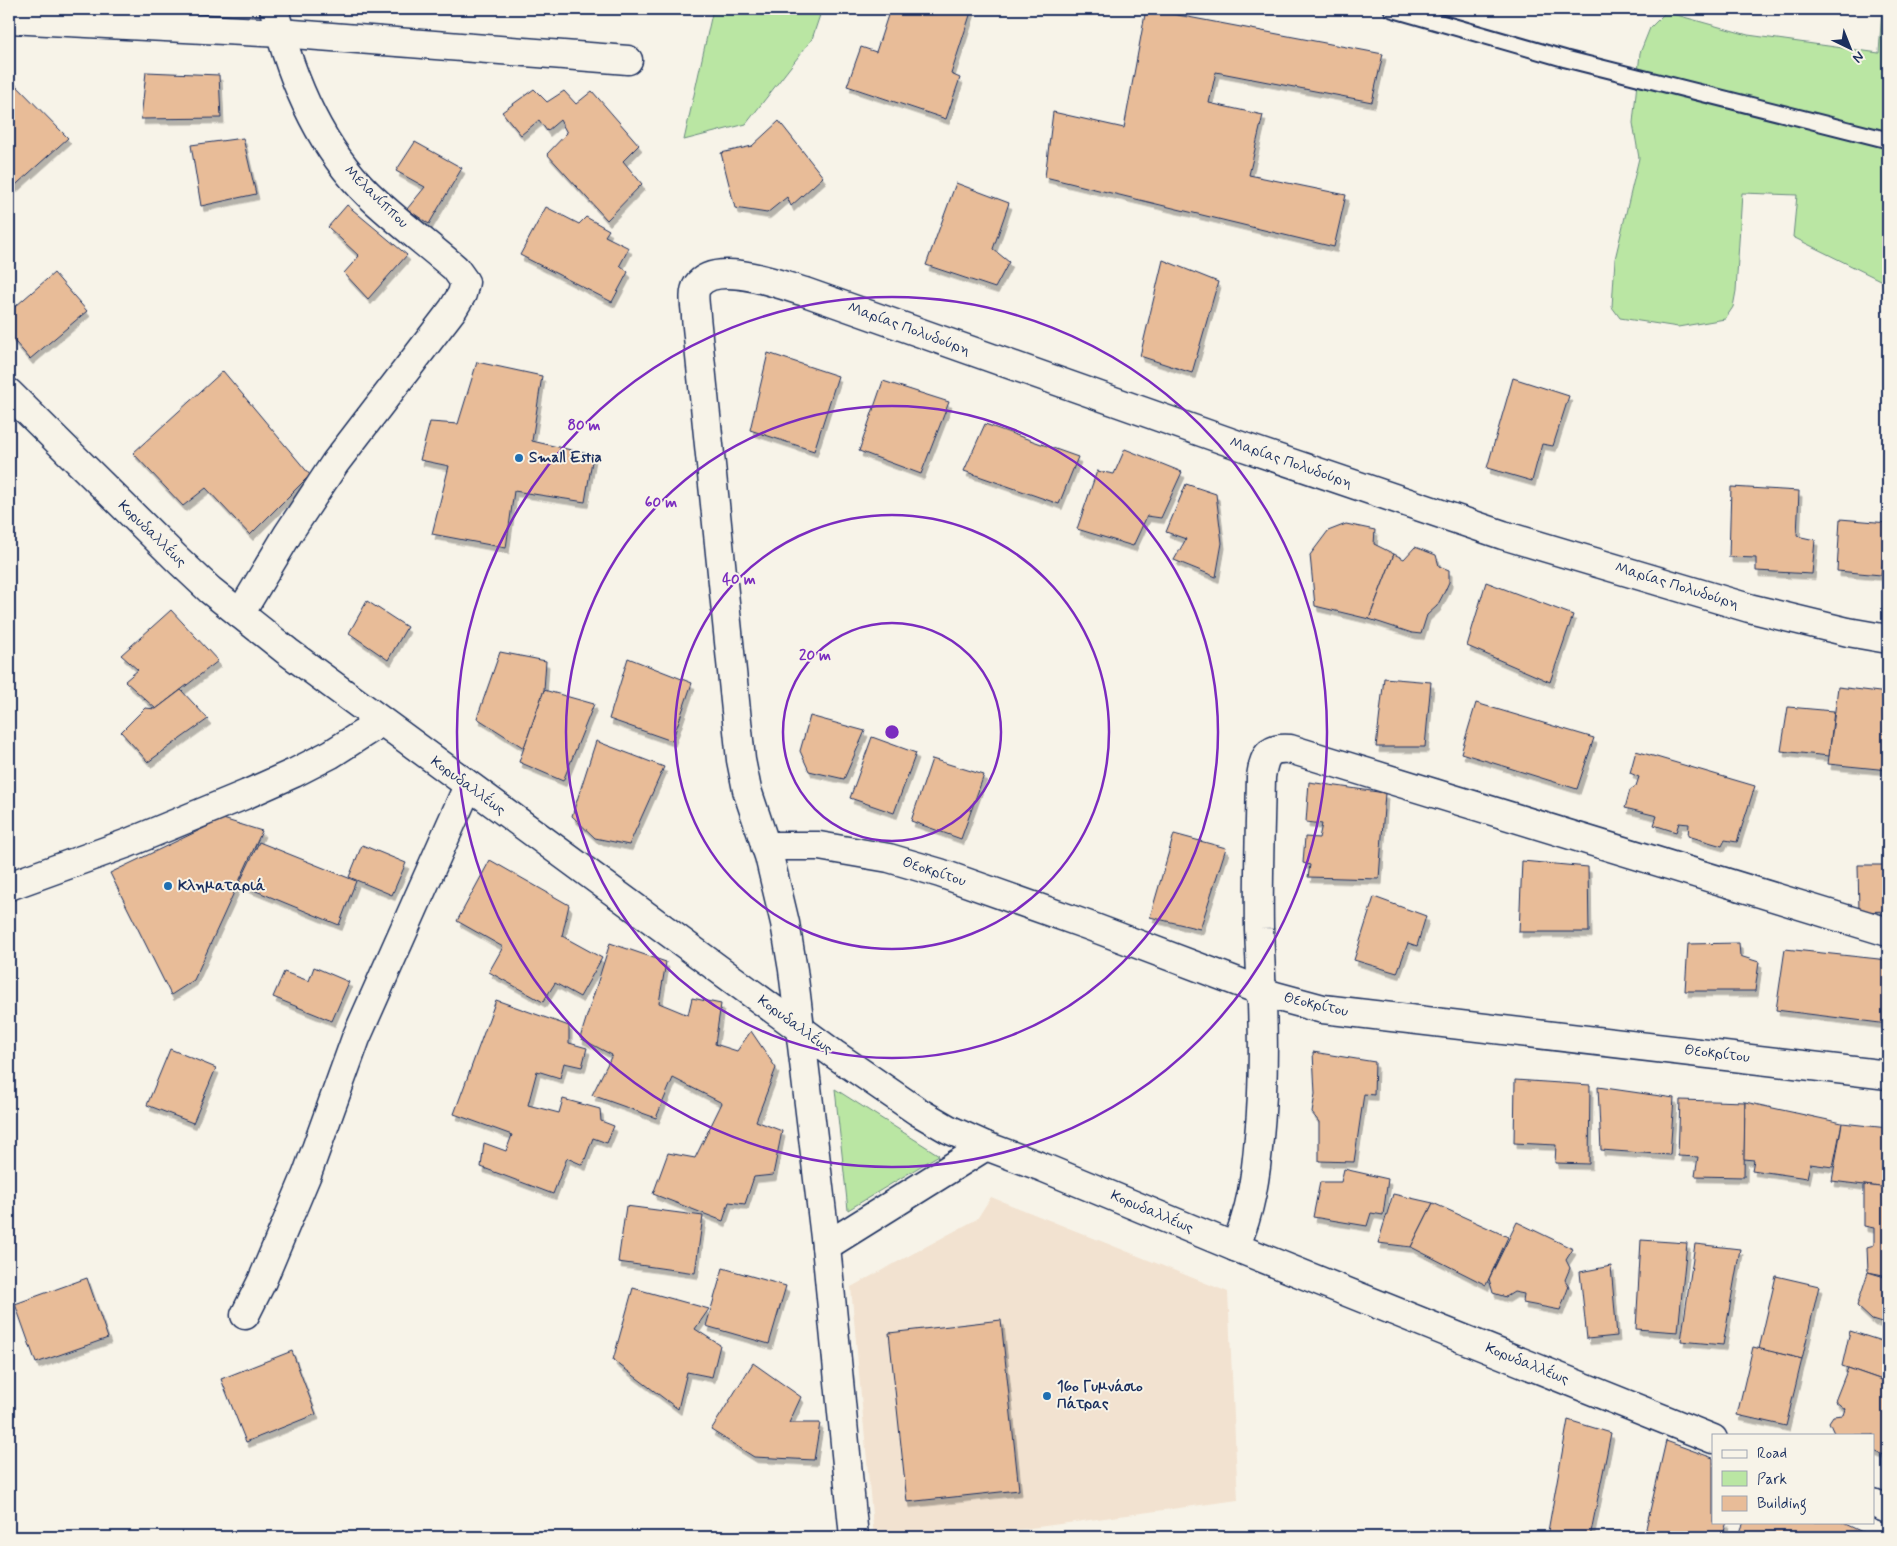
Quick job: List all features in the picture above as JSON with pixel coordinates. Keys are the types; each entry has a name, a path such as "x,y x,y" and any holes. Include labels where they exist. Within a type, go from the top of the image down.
{"street":[{"path":"9,19 277,21 628,60"},
{"name":"Μελανίππου","path":"240,614 288,534 335,463 449,315 465,282 455,268 382,207 357,182 338,158 308,106 287,56 277,21"},
{"name":"Μαρίας Πολυδούρη","path":"765,846 746,790 741,760 696,317 695,294 697,288 702,282 714,276 750,276 805,292 1241,446 1504,535 1763,612 1848,632 1888,639"},
{"name":"Κορυδαλλέως","path":"9,393 137,521 210,590 240,614 381,722 900,1101 942,1125 986,1146 1042,1166 1235,1247 1712,1439"},
{"path":"9,886 128,842 278,780 330,754 381,722"},
{"path":"1235,1247 1249,1208 1256,1169 1262,1107 1262,990 1259,926 1261,777 1264,758 1274,750 1281,748 1290,749 1888,932"},
{"path":"245,1315 265,1274 307,1174 356,1038 468,786"},
{"path":"765,846 785,923 793,970 826,1246 854,1537"},
{"name":"Θεοκρίτου","path":"765,846 819,846 889,858 940,873 1312,1007 1342,1012 1888,1074"},
{"path":"826,1246 986,1146"},
{"path":"1874,1503 1888,1509"}],"lane":[{"path":"1392,9 1566,59 1888,140"}],"shaded area":[{"name":"16ο Γυμνάσιο Πάτρας","path":"991,1197 1228,1292 1238,1500 964,1537 874,1537 851,1287 977,1219"}],"green space":[{"path":"713,9 822,9 812,39 746,124 684,140"},
{"path":"1882,9 1888,9 1888,284 1793,237 1797,195 1742,193 1736,291 1733,307 1725,319 1678,327 1620,318 1612,307 1615,259 1639,158 1633,123 1640,53 1650,28 1666,12 1748,35 1879,53"},
{"path":"835,1089 939,1155 848,1210"}],"building":[{"path":"890,9 972,9 951,74 960,78 946,119 847,86 861,47 876,52"},
{"path":"1146,9 1383,54 1372,102 1216,72 1209,103 1263,115 1249,175 1346,195 1334,247 1045,177 1053,112 1124,128"},
{"path":"146,72 219,75 221,118 141,119"},
{"path":"9,78 68,138 9,191"},
{"path":"534,89 547,102 564,91 576,104 592,91 639,145 623,161 642,184 607,220 547,154 567,133 560,120 547,131 539,120 521,135 502,112"},
{"path":"779,121 823,177 791,206 787,197 767,213 735,208 721,153 752,146"},
{"path":"243,138 256,194 201,206 191,145"},
{"path":"415,142 462,168 429,224 407,209 425,187 396,171"},
{"path":"956,183 1009,203 993,249 1009,262 995,288 926,265"},
{"path":"347,205 407,255 368,299 344,273 359,256 328,227"},
{"path":"546,207 579,224 586,217 609,230 605,236 629,248 620,265 628,272 612,302 520,255"},
{"path":"1163,260 1218,282 1192,373 1140,356"},
{"path":"54,273 87,311 30,359 9,335 9,312"},
{"path":"768,353 838,376 814,451 750,430"},
{"path":"477,362 542,376 532,441 593,455 585,502 514,491 506,548 432,534 449,466 420,460 430,422 458,424"},
{"path":"223,371 310,475 250,535 206,488 183,506 133,453"},
{"path":"1513,378 1569,396 1553,446 1542,444 1532,481 1487,468"},
{"path":"883,381 949,402 921,474 859,451"},
{"path":"985,424 1078,457 1059,504 964,471"},
{"path":"1125,449 1182,472 1161,518 1147,516 1133,546 1077,529 1097,471 1114,474"},
{"path":"1186,484 1216,494 1222,543 1216,577 1174,560 1186,539 1166,532"},
{"path":"1731,487 1799,491 1797,536 1815,540 1812,574 1756,571 1756,558 1729,557"},
{"path":"1840,519 1888,523 1881,575 1837,571"},
{"path":"1346,524 1375,530 1374,544 1394,554 1369,619 1315,606 1310,555 1328,531"},
{"path":"1415,547 1436,555 1439,566 1449,570 1449,582 1437,606 1427,615 1421,634 1412,633 1369,619 1394,554 1404,559"},
{"path":"1486,582 1573,615 1550,682 1467,646"},
{"path":"367,601 407,627 388,660 349,633"},
{"path":"171,610 218,661 156,709 125,681 138,670 121,655"},
{"path":"500,652 546,661 544,690 524,748 477,718"},
{"path":"628,658 692,683 672,741 609,719"},
{"path":"1384,678 1431,682 1425,747 1376,747"},
{"path":"1838,687 1888,693 1888,770 1828,764"},
{"path":"181,690 208,719 148,762 121,732 145,708 156,709"},
{"path":"544,690 594,704 563,781 519,762"},
{"path":"1476,703 1594,738 1577,789 1461,753"},
{"path":"1788,707 1834,711 1829,756 1781,751"},
{"path":"810,716 865,731 844,779 809,771 800,751"},
{"path":"872,737 916,753 894,813 850,798"},
{"path":"596,741 664,767 629,845 595,838 572,816"},
{"path":"1636,751 1755,786 1737,842 1725,840 1722,846 1688,836 1689,824 1679,823 1676,832 1654,825 1657,816 1625,808 1630,790 1636,786 1639,777 1630,773"},
{"path":"932,759 984,775 961,839 911,821"},
{"path":"1309,782 1385,793 1379,879 1308,877 1310,865 1303,863 1305,837 1319,838 1322,824 1306,822"},
{"path":"223,819 262,831 194,980 171,995 110,873"},
{"path":"1174,834 1226,848 1200,929 1150,917"},
{"path":"259,842 356,881 339,925 239,884"},
{"path":"362,845 406,863 392,895 349,877"},
{"path":"490,860 569,905 562,936 602,958 580,997 555,983 543,1002 489,972 503,947 457,921"},
{"path":"1522,861 1588,867 1589,932 1519,932"},
{"path":"1858,865 1888,865 1888,911 1859,912"},
{"path":"1374,897 1426,916 1417,946 1408,943 1397,973 1354,960"},
{"path":"610,943 666,962 659,1003 688,1015 692,998 721,1004 715,1044 737,1051 751,1031 776,1068 756,1121 782,1131 773,1175 754,1177 745,1204 729,1202 723,1221 653,1194 668,1153 695,1158 722,1103 673,1078 656,1118 592,1095 612,1055 580,1038"},
{"path":"1739,943 1740,956 1759,962 1755,991 1685,991 1688,944"},
{"path":"1785,949 1888,960 1888,1024 1776,1010"},
{"path":"314,967 349,982 332,1021 273,997 284,972 309,981"},
{"path":"496,1000 569,1026 569,1043 587,1048 582,1067 564,1063 560,1078 537,1071 528,1105 559,1113 563,1099 600,1109 601,1121 614,1126 607,1143 593,1138 583,1165 567,1158 553,1194 481,1167 484,1143 506,1151 512,1135 454,1114"},
{"path":"170,1049 216,1068 193,1123 147,1105"},
{"path":"1313,1052 1375,1062 1374,1095 1364,1094 1354,1162 1319,1161 1319,1122 1312,1113 1315,1094"},
{"path":"1515,1080 1590,1085 1589,1164 1555,1163 1556,1145 1514,1143"},
{"path":"1598,1087 1674,1098 1670,1155 1601,1150"},
{"path":"1680,1100 1745,1102 1744,1177 1695,1176 1698,1157 1678,1156"},
{"path":"1745,1102 1842,1123 1833,1167 1810,1164 1807,1178 1752,1170 1754,1160 1744,1159"},
{"path":"1842,1123 1888,1128 1888,1188 1832,1181"},
{"path":"1344,1169 1388,1179 1383,1215 1371,1213 1367,1226 1313,1217 1320,1182 1341,1182"},
{"path":"1864,1185 1888,1188 1888,1276 1868,1272 1867,1247 1874,1245 1874,1228 1864,1226"},
{"path":"1393,1194 1433,1203 1411,1247 1378,1243"},
{"path":"1433,1203 1508,1237 1486,1285 1411,1247"},
{"path":"626,1206 703,1216 695,1273 618,1262"},
{"path":"1517,1222 1573,1249 1566,1260 1570,1268 1565,1280 1569,1286 1560,1310 1523,1303 1524,1294 1514,1292 1506,1297 1493,1293 1489,1279"},
{"path":"1641,1240 1687,1243 1678,1332 1636,1329"},
{"path":"1695,1244 1740,1249 1723,1345 1681,1341"},
{"path":"1611,1266 1617,1336 1587,1339 1580,1272"},
{"path":"723,1268 786,1286 769,1344 706,1326"},
{"path":"1868,1272 1888,1278 1888,1325 1872,1320 1857,1306"},
{"path":"1776,1276 1819,1286 1802,1359 1759,1349"},
{"path":"87,1278 108,1338 36,1363 15,1304"},
{"path":"633,1288 709,1309 695,1329 720,1345 712,1377 687,1372 678,1409 613,1360"},
{"path":"1001,1320 1019,1490 907,1502 889,1333"},
{"path":"1850,1331 1888,1343 1888,1382 1842,1366"},
{"path":"1753,1347 1802,1359 1786,1426 1737,1415"},
{"path":"292,1351 316,1414 246,1442 221,1379"},
{"path":"753,1363 801,1397 789,1423 820,1423 814,1460 754,1457 711,1430"},
{"path":"1848,1368 1888,1382 1887,1456 1874,1451 1874,1434 1834,1433 1829,1422 1833,1416 1843,1415 1845,1409 1835,1401"},
{"path":"1568,1420 1611,1433 1590,1537 1547,1537"},
{"path":"1666,1441 1712,1458 1712,1524 1726,1524 1722,1537 1644,1537"},
{"path":"1743,1524 1845,1524 1873,1537 1738,1537"}],"place":[{"name":"Small Estia","path":"519,458"},
{"name":"Κληματαριά","path":"168,886"},
{"name":"16ο Γυμνάσιο Πάτρας","path":"1047,1396"}]}
